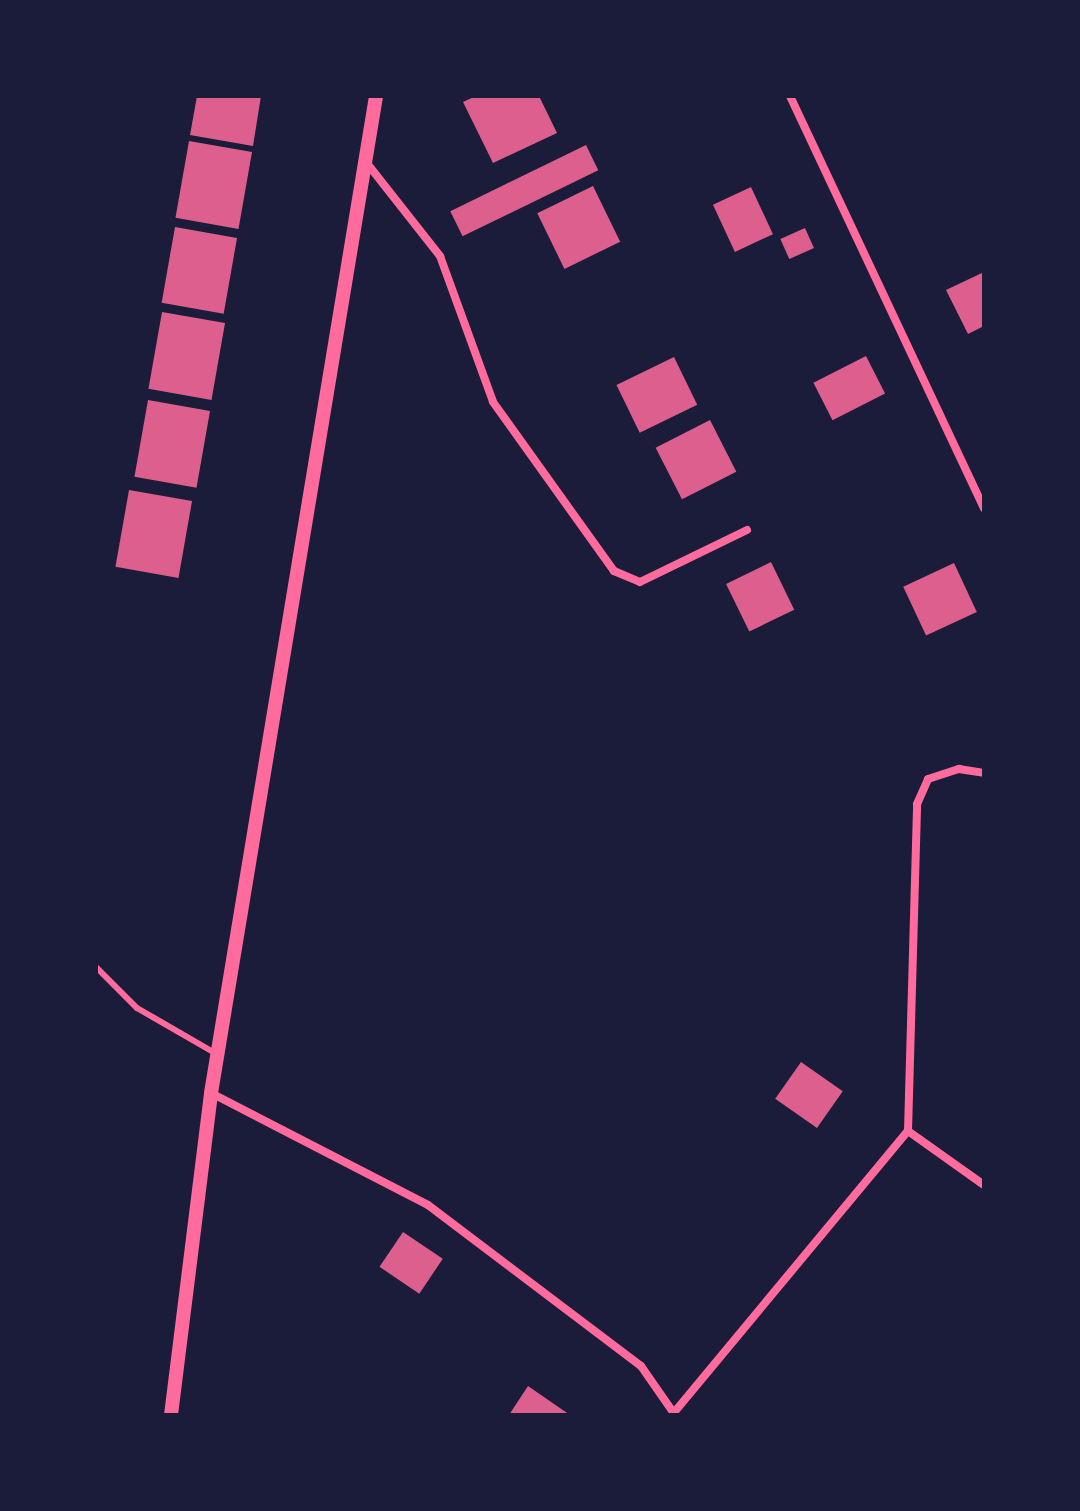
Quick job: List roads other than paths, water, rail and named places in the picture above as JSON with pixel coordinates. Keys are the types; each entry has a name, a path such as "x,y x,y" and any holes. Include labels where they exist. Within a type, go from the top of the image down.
{"street":[{"path":"171,1415 211,1093 220,1056 376,96"},
{"path":"790,96 984,509"},
{"path":"366,161 440,256 493,402 614,571 640,582 747,530"},
{"path":"211,1093 428,1205 641,1366 674,1414 908,1131 917,804 928,779 959,769 984,773"},
{"path":"908,1131 984,1185"}],"lane":[{"path":"96,967 137,1008 220,1056"}]}
